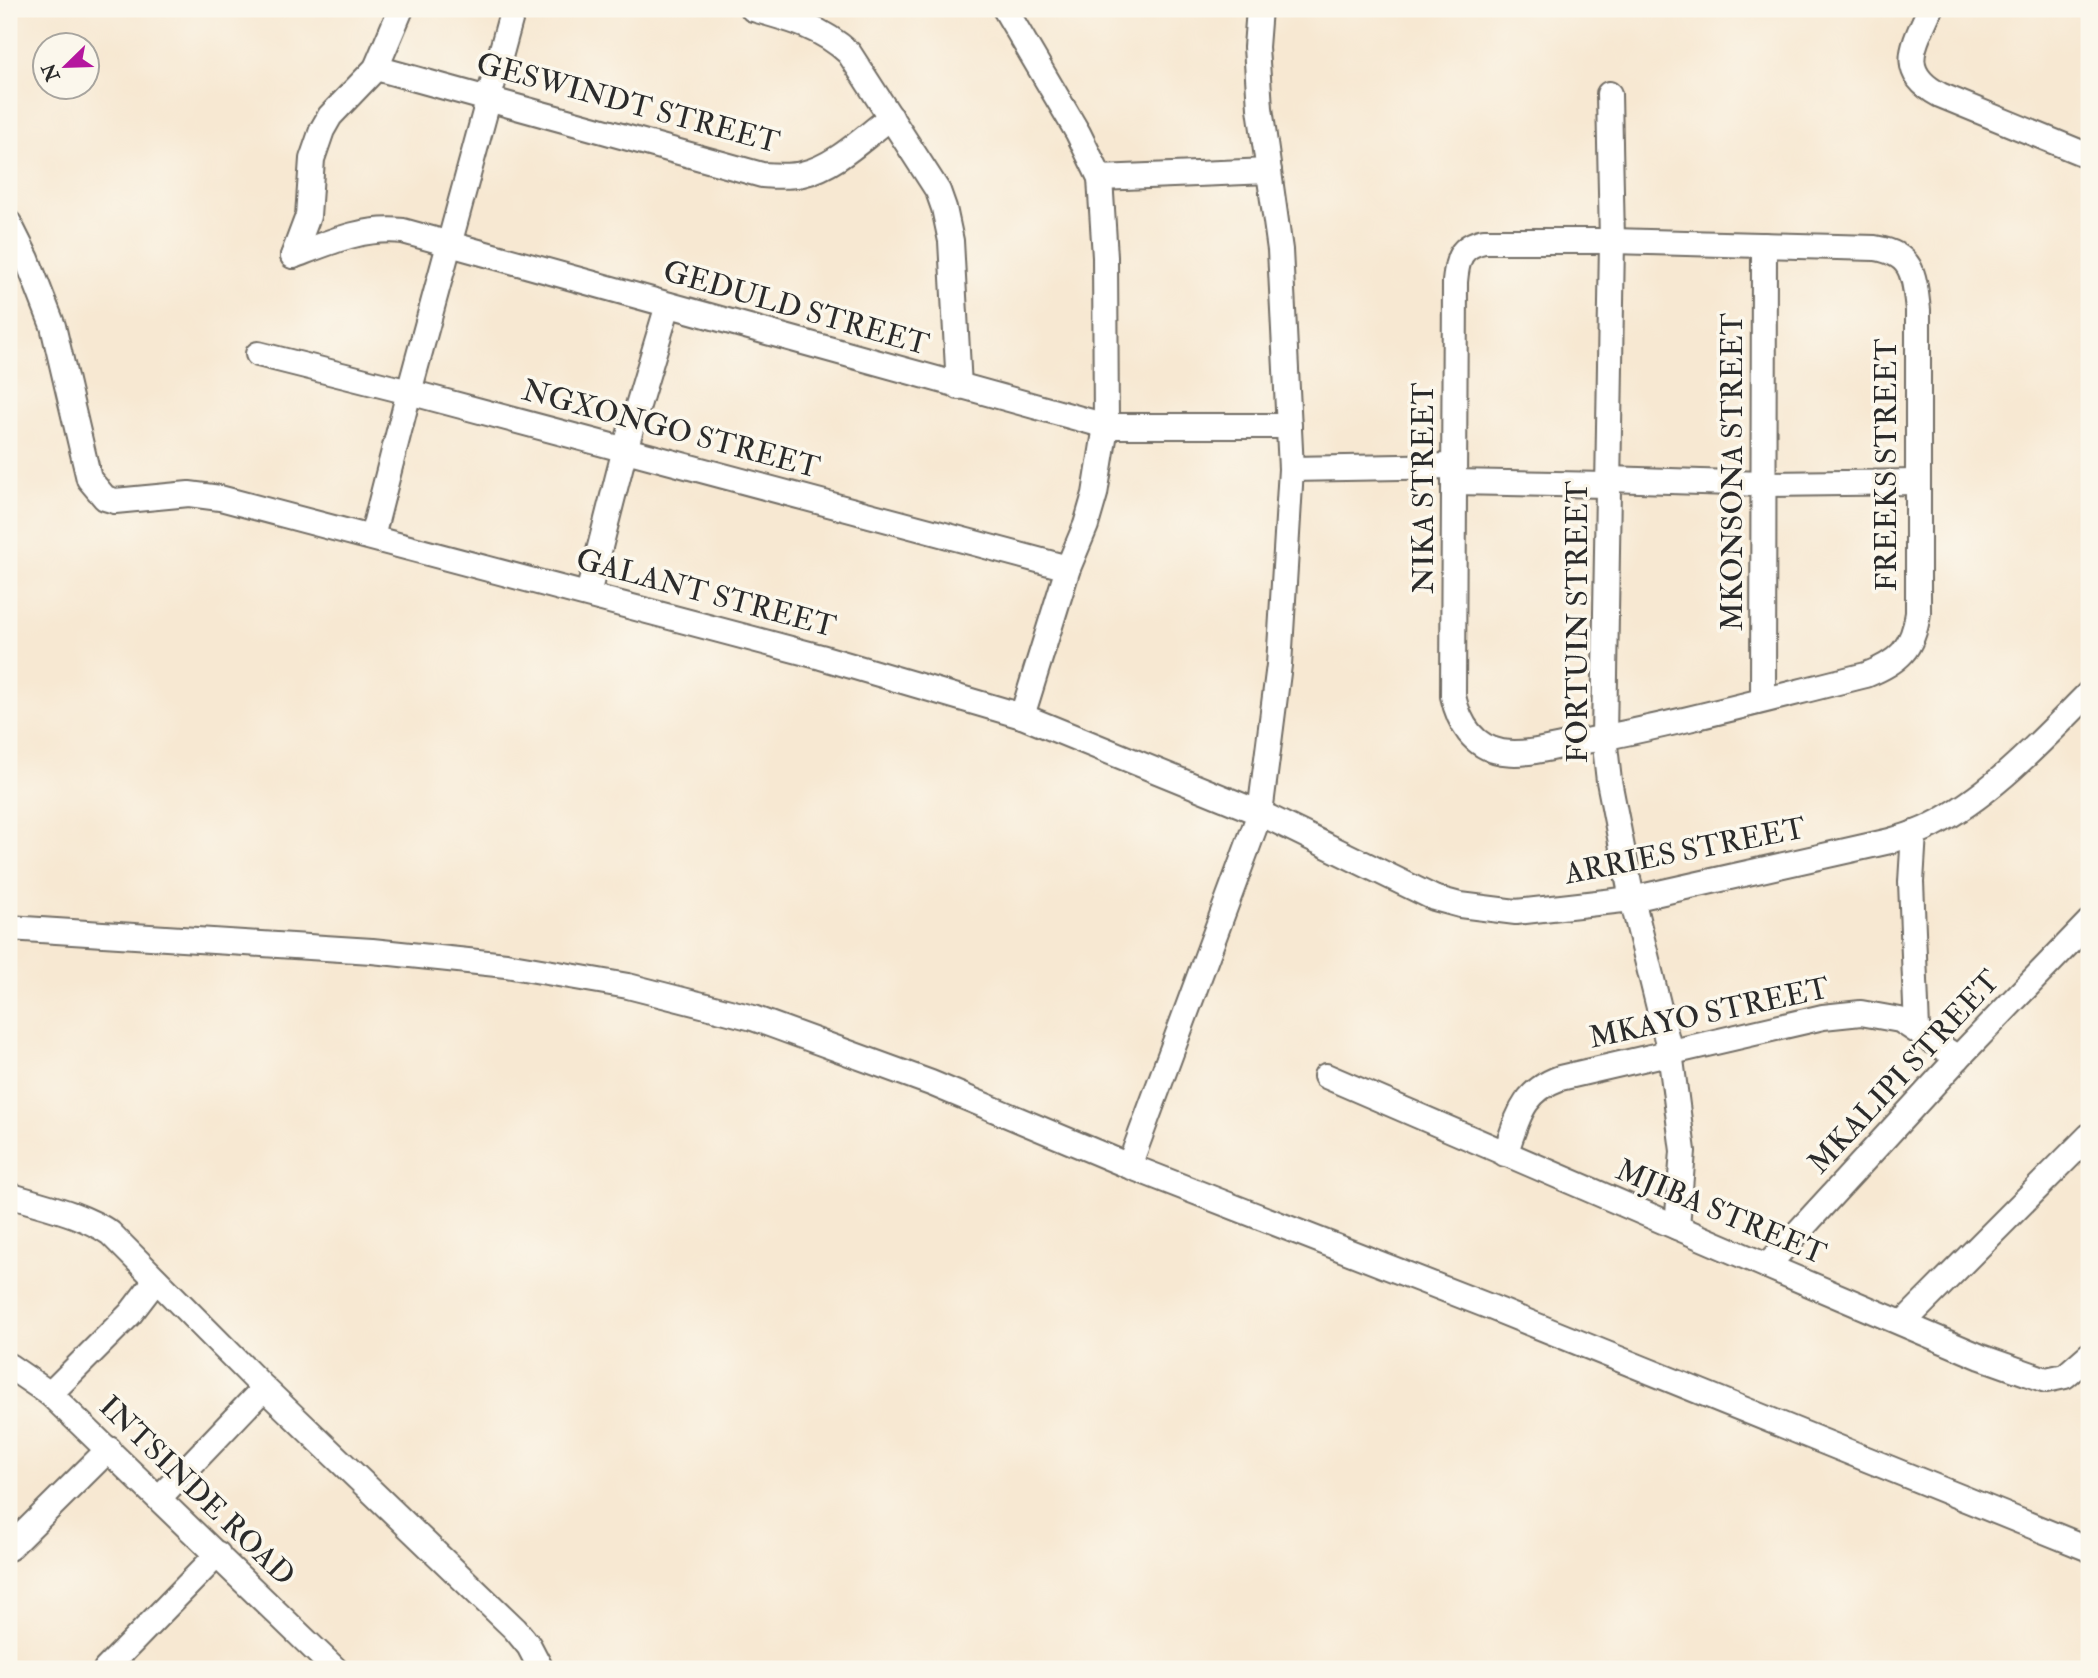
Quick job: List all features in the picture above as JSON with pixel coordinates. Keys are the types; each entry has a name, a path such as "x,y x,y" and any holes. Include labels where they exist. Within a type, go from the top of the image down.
{"street":[{"path":"376,68 401,9"},
{"path":"372,537 513,9"},
{"path":"753,9 797,21 835,40 849,52 927,172 944,208 951,241 960,387"},
{"path":"1005,9 1078,132 1100,178 1105,257 1106,426 1091,510 1068,568 1022,716"},
{"path":"1129,1166 1260,813 1279,665 1291,469 1280,250 1260,108 1257,66 1259,9"},
{"path":"1930,9 1912,54 1920,82 1940,95 2089,156"},
{"name":"GESWINDT STREET","path":"376,68 742,171 782,176 802,174 834,160 891,117"},
{"name":"GEDULD STREET","path":"376,68 330,116 322,130 312,159 308,216 293,256 349,235 385,229 403,231 1106,426 1289,426"},
{"name":"FORTUIN STREET","path":"1609,94 1612,242 1604,737 1609,781 1632,899 1670,1052 1683,1151 1677,1227"},
{"path":"1100,178 1269,171"},
{"name":"GALANT STREET","path":"9,223 27,259 53,326 89,479 104,498 115,500 188,494 220,498 821,657 1022,716 1260,813"},
{"name":"FREEKS STREET","path":"1604,737 1866,675 1882,668 1904,652 1912,641 1918,613 1918,310 1912,274 1907,263 1900,255 1875,248 1612,242"},
{"name":"NIKA STREET","path":"1604,737 1523,752 1502,752 1483,746 1469,734 1457,715 1453,696 1455,282 1456,266 1465,249 1473,243 1612,242"},
{"name":"MKONSONA STREET","path":"1763,700 1764,245"},
{"path":"588,594 625,449 668,305"},
{"name":"NGXONGO STREET","path":"258,354 1068,568"},
{"path":"1291,469 1608,482 1918,482"},
{"name":"ARRIES STREET","path":"1260,813 1434,898 1460,905 1516,912 1632,899 1889,841 1928,828 1956,812 1996,782 2089,693"},
{"path":"1914,833 1912,882 1917,1029"},
{"name":"MKALIPI STREET","path":"1767,1266 1958,1058 2089,922"},
{"path":"9,928 372,951 506,965 628,986 765,1023 931,1083 1129,1166 1493,1308 2089,1549"},
{"name":"MKAYO STREET","path":"1505,1154 1523,1107 1543,1084 1823,1017 1861,1013 1900,1020 1958,1058"},
{"name":"MJIBA STREET","path":"1326,1076 1982,1357 2046,1380 2066,1376 2089,1355"},
{"path":"1903,1323 2089,1136"},
{"path":"9,1195 94,1222 110,1233 264,1388 515,1629 529,1646 541,1669"},
{"path":"50,1394 121,1324 156,1280"},
{"name":"INTSINDE ROAD","path":"9,1366 50,1394 335,1669"},
{"path":"159,1498 264,1388"},
{"path":"9,1548 109,1449"},
{"path":"106,1669 218,1554"}]}
